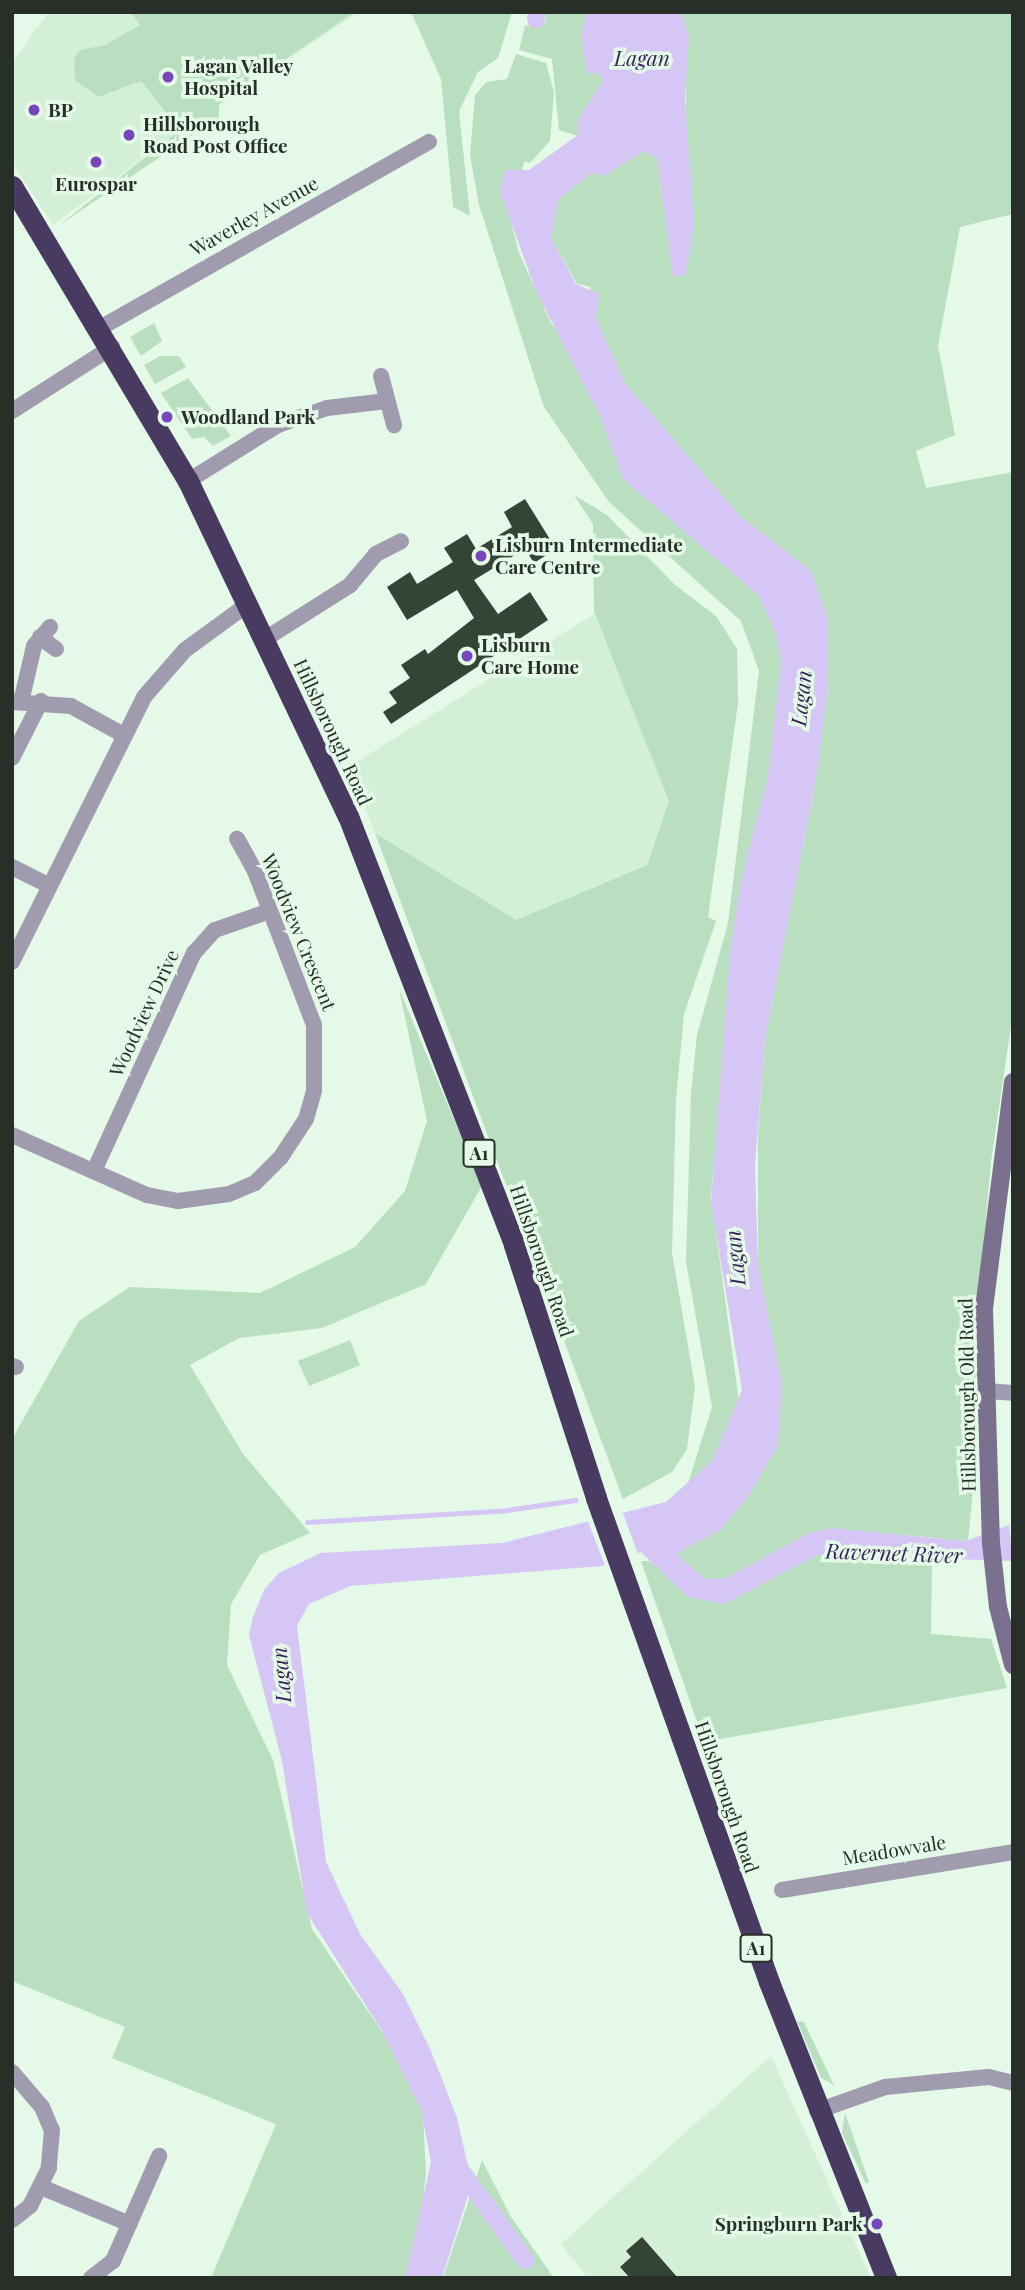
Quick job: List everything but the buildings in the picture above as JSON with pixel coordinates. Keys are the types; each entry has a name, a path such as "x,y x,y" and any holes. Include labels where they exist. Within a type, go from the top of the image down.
{"highway":[{"name":"Hillsborough Road","path":"12,186 112,347 188,481 348,816 418,989 514,1245 588,1475 817,2110 886,2278"}],"street":[{"name":"Waverley Avenue","path":"100,328 429,142"},
{"path":"12,411 112,347"},
{"path":"381,376 394,425"},
{"path":"188,481 278,425 327,408 387,401"},
{"path":"265,639 350,585 376,554 401,541"},
{"path":"12,962 122,734 163,672 213,626 248,604"},
{"path":"57,649 45,632 23,679 17,702 41,701 71,706 122,734"},
{"path":"12,758 41,701"},
{"name":"Woodview Crescent","path":"12,1135 147,1195 208,1200 255,1183 281,1157 306,1119 317,1056 314,1024 270,911 237,839"},
{"path":"12,867 48,885"},
{"name":"Woodview Drive","path":"94,1171 194,953 215,930 270,911"},
{"name":"Hillsborough Old Road","path":"1013,1082 1009,1136 984,1309 994,1578 1013,1665"},
{"path":"986,1391 1013,1393"},
{"name":"Meadowvale","path":"782,1890 1013,1852"},
{"path":"12,2072 42,2107 52,2130 49,2168 41,2187 12,2220"},
{"path":"817,2110 885,2087 989,2077 1013,2083"},
{"path":"91,2278 113,2261 159,2157"},
{"path":"41,2187 130,2224"}],"shaded area":[{"path":"49,12 358,12 161,145 53,225 12,162 12,62"},
{"name":"Lagan Valley Hospital","path":"131,12 355,12 219,104 219,117 58,226 180,130 141,81 98,97 75,80 74,59 80,50 105,45 140,25"},
{"path":"411,12 512,12 498,58 478,72 459,111 470,216 453,207 441,79"},
{"path":"546,12 588,12 604,80 578,121 578,136 559,130 552,59 519,50 525,26 545,23"},
{"path":"680,12 1013,12 1013,214 960,227 938,346 955,435 916,451 926,488 1013,472 1013,1012 991,1162 976,1330 976,1461 968,1541 830,1528 809,1533 726,1578 705,1579 676,1554 720,1530 748,1497 782,1385 758,1265 758,1132 765,1039 817,774 828,684 828,618 811,571 740,516 625,383 596,318 590,287 577,284 551,238 559,199 591,173 604,176 644,151 657,158 673,277 686,274 686,74"},
{"path":"516,54 546,63 554,92 550,141 530,163 525,161 507,206 519,253 551,323 763,597 782,645 781,706 770,789 735,924 711,1196 740,1409 713,1459 686,1490 712,1407 686,1262 691,1092 697,1035 728,923 759,671 741,621 609,502 544,407 479,205 470,155 475,95 486,82 507,79"},
{"path":"154,323 162,341 141,356 130,337"},
{"path":"160,356 179,356 186,367 155,384 144,365"},
{"path":"188,378 231,436 213,446 204,437 192,439 161,393"},
{"path":"574,495 607,515 674,584 716,616 737,649 738,703 708,917 716,921 684,1014 676,1099 672,1253 695,1387 687,1449 672,1472 623,1499 375,833 516,920 647,865 669,801 594,612 593,524"},
{"path":"594,614 673,802 646,865 516,920 375,833 350,766"},
{"path":"399,989 482,1186 426,1284 322,1328 239,1338 190,1365 243,1454 310,1533 260,1555 231,1604 227,1665 273,1760 312,1929 389,2042 423,2113 426,2174 419,2232 407,2278 211,2278 276,2124 112,2058 125,2027 12,1981 12,1439 79,1321 130,1287 260,1293 355,1247 405,1191 427,1121"},
{"path":"350,1340 360,1365 309,1386 298,1361"},
{"path":"848,1552 932,1563 931,1634 991,1639 1007,1688 704,1742 641,1561 653,1561 688,1597 724,1604 817,1555"},
{"path":"797,2021 804,2022 834,2085 821,2078"},
{"path":"771,2056 871,2278 588,2278 561,2244"},
{"path":"845,2113 869,2182 866,2184 842,2133"},
{"path":"482,2160 511,2217 554,2278 443,2278"}],"water":[{"name":"Lagan","path":"587,12 680,12 689,34 685,99 694,224 686,274 673,277 657,158 644,151 604,176 591,173 559,199 551,238 576,284 599,294 596,318 625,383 740,516 811,571 828,618 828,684 817,774 765,1039 755,1166 758,1265 782,1385 778,1445 748,1497 720,1530 676,1554 705,1579 726,1578 809,1533 830,1528 966,1541 1009,1525 1013,1561 817,1555 724,1604 688,1597 641,1552 602,1566 350,1586 309,1604 297,1626 326,1862 360,1934 403,1994 431,2051 457,2118 472,2183 442,2278 405,2278 431,2162 421,2110 382,2031 307,1913 282,1761 249,1635 253,1617 264,1590 279,1573 321,1553 502,1543 666,1502 712,1461 742,1390 711,1202 730,954 741,880 768,776 781,663 775,631 758,595 623,479 600,416 536,291 500,192 505,170 529,170 578,135 577,121 603,80 598,73 587,74 581,33"}],"pier":[{"path":"621,1508 639,1557 606,1568 587,1519"}],"waterway":[{"path":"536,19 537,12"},
{"path":"307,1522 500,1511 575,1500"},
{"path":"457,2165 525,2260"}],"place":[{"name":"Lagan Valley Hospital","path":"168,77"},
{"name":"BP","path":"34,110"},
{"name":"Hillsborough Road Post Office","path":"129,135"},
{"name":"Eurospar","path":"96,162"},
{"name":"Woodland Park","path":"167,417"},
{"name":"Lisburn Intermediate Care Centre","path":"481,556"},
{"name":"Lisburn Care Home","path":"467,656"},
{"name":"Springburn Park","path":"877,2224"}],"water label":[{"name":"Ravernet River","path":"894,1552"}]}
